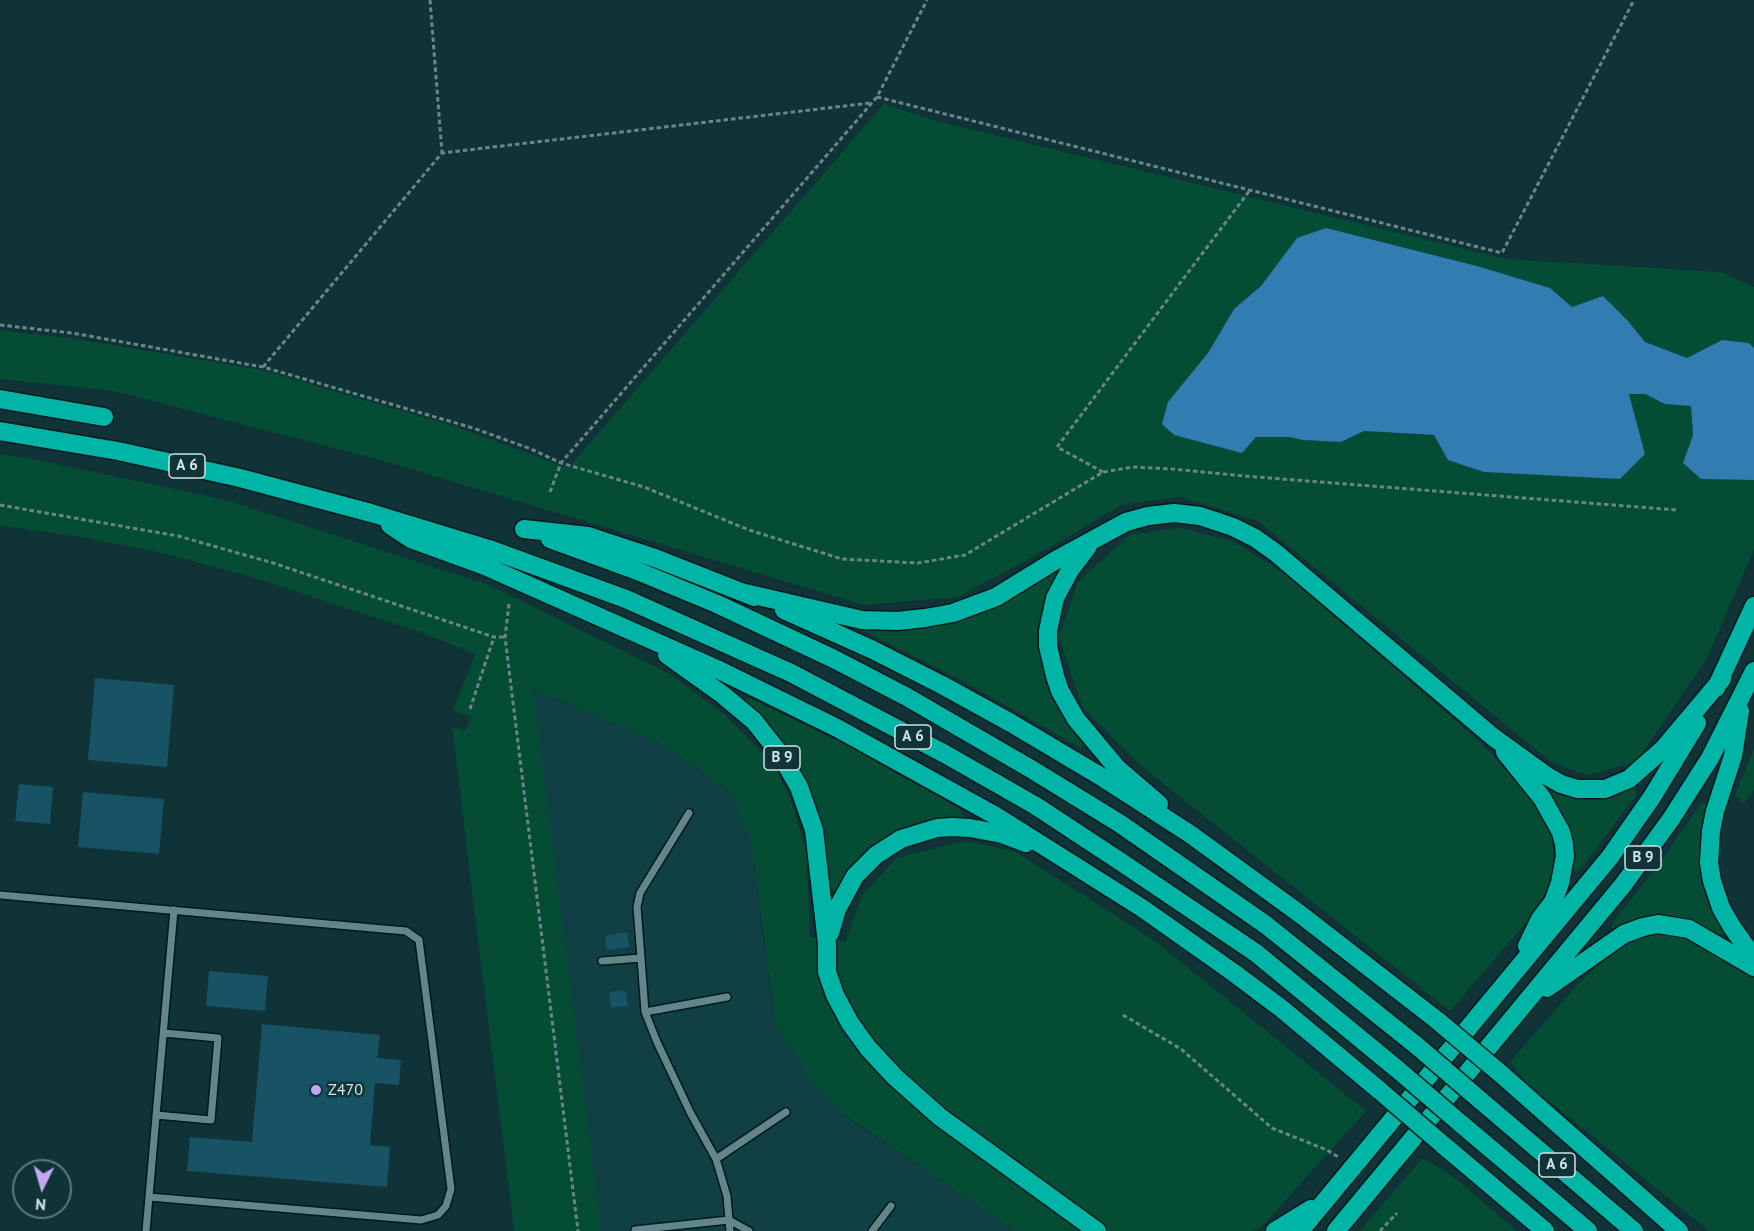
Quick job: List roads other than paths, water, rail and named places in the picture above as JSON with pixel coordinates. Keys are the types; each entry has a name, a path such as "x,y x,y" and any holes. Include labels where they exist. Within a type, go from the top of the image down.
{"highway":[{"path":"0,399 104,417"},
{"name":"A 6","path":"0,431 118,451 240,478 371,513 489,549 626,599 791,673 945,754 1036,806 1256,954 1588,1231"},
{"path":"371,513 411,538 485,566 637,633 837,728 996,816 1064,857 1142,908 1282,1009 1545,1231"},
{"path":"745,592 862,620 897,621 926,618 952,613 996,597 1056,560 1126,522 1148,516 1174,513 1200,516 1233,527 1262,543 1299,571 1493,737 1561,784 1576,789 1605,789 1629,778 1663,749 1722,679"},
{"name":"A 6","path":"745,592 588,536 524,529 635,570 717,604 834,659 907,697 1119,823 1266,925 1417,1046 1634,1231"},
{"path":"1091,541 1070,570 1055,598 1048,631 1048,646 1055,676 1068,707 1101,750 1117,768 1190,834"},
{"path":"745,592 873,650 942,685 1021,729 1190,834 1438,1021 1680,1231"},
{"name":"B 9","path":"1300,1231 1320,1204 1610,857 1652,797 1722,679 1754,606"},
{"name":"B 9","path":"637,633 723,695 754,721 780,754 799,787 814,830 827,944"},
{"name":"B 9","path":"1336,1231 1623,885 1671,819 1710,758 1754,671"},
{"name":"B 9","path":"1742,697 1733,756 1711,831 1709,863 1721,908 1754,958"},
{"name":"B 9","path":"1493,737 1542,798 1561,831 1564,844 1564,866 1553,902 1540,919 1516,970"},
{"path":"1064,857 1002,834 970,828 937,828 920,832 890,845 855,876 837,909 827,944 827,972 835,995 850,1023 868,1048 895,1077 940,1117 1097,1231"},
{"path":"1523,1006 1624,934 1658,924 1689,929 1754,967"},
{"path":"1275,1231 1320,1204"},
{"name":"B 9","path":"1344,1231 1355,1208"}],"lane":[{"path":"689,813 640,893 638,907 645,1012 681,1092 716,1159 727,1196 730,1231"},
{"path":"0,895 406,931 419,940 451,1189 447,1206 438,1215 421,1220 149,1197"},
{"path":"146,1231 174,910"},
{"path":"602,962 641,958"},
{"path":"645,1012 727,997"},
{"path":"156,1115 211,1120 218,1038 164,1033"},
{"path":"716,1159 786,1112"},
{"path":"872,1231 891,1206"},
{"path":"635,1230 729,1220 749,1231"}],"water":[{"path":"1326,228 1477,266 1550,288 1572,307 1603,296 1645,342 1687,358 1722,340 1749,343 1754,348 1754,480 1701,479 1683,463 1693,435 1691,406 1665,404 1645,394 1629,394 1645,454 1620,479 1484,472 1448,460 1434,435 1364,431 1341,442 1289,437 1256,437 1242,453 1174,435 1162,424 1168,402 1208,353 1234,309 1261,286 1297,238"}],"place":[{"name":"Z470","path":"316,1090"}]}
